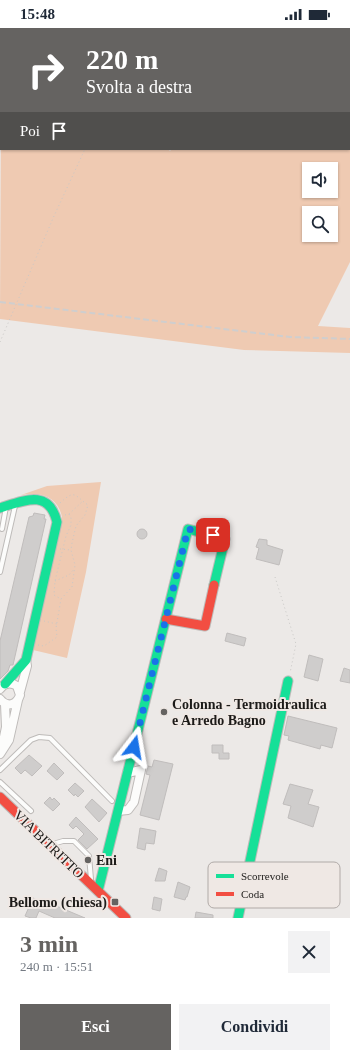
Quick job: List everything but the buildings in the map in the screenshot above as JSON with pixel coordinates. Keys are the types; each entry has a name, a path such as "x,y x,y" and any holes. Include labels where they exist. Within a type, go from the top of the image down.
{"street":[{"path":"3,507 29,499 39,499 47,502 56,512 57,522 26,660 3,686"},
{"path":"95,888 118,811 188,529 226,538 205,626 166,619"},
{"path":"1,753 9,740 27,666 26,660"},
{"path":"250,862 288,681"},
{"path":"3,686 15,684 19,696"},
{"path":"1,753 6,727 2,702 11,705 19,696"},
{"path":"118,811 128,810 134,802 141,770 127,773"},
{"name":"VIA BITRITTO","path":"0,797 126,918"},
{"path":"238,918 240,908"}],"lane":[{"path":"0,572 15,503"},
{"path":"2,529 3,507"},
{"path":"0,770 31,740 50,738 112,801"},
{"path":"0,782 31,811"},
{"path":"49,845 63,841 74,841 90,856 95,888"}],"path":[{"path":"0,342 54,216 85,150"},
{"path":"35,645 44,646 57,637 57,624 61,598 72,587 74,569 71,550 76,526 85,515 88,504 83,501 79,495 74,494 68,495 58,505"},
{"path":"63,517 69,514 83,501"},
{"path":"61,598 54,594 55,581 66,536 71,525 71,518 69,514"},
{"path":"71,525 76,526"},
{"path":"58,548 71,550"},
{"path":"55,581 69,575 74,569"},
{"path":"275,577 296,644 288,681"},
{"path":"41,620 57,624"}],"shaded area":[{"path":"1,150 350,150 350,262 318,326 350,328 350,353 244,350 0,319"},
{"path":"101,482 86,572 67,658 33,650 62,517 56,504 47,497 35,494 21,495 47,486"}],"railway":[{"path":"0,302 290,337 350,339"}],"traffic: fast":[{"path":"0,508 27,500 42,501 48,505 57,522 26,660 5,684"},
{"path":"98,891 188,529 225,539 214,585"},
{"path":"250,862 288,681"},
{"path":"238,918 240,908"}],"traffic: jam":[{"path":"166,619 205,626 214,585"},
{"path":"0,797 126,918"}],"place":[{"name":"Colonna - Termoidraulica e Arredo Bagno","path":"164,712"},
{"name":"Eni","path":"88,860"},
{"name":"Bellomo (chiesa)","path":"115,902"}],"route":[{"path":"134,747 188,529 213,535"}]}
